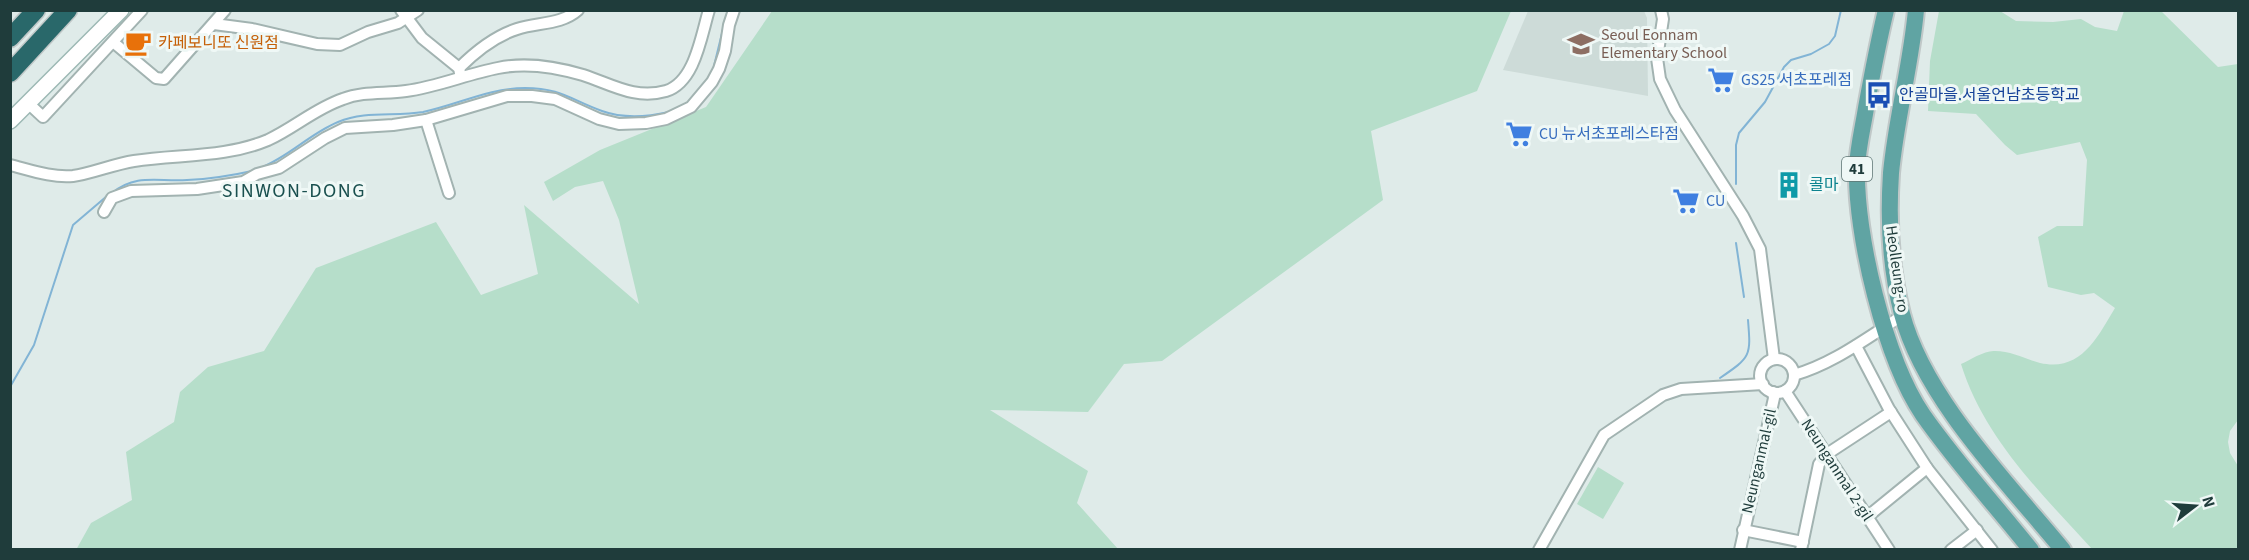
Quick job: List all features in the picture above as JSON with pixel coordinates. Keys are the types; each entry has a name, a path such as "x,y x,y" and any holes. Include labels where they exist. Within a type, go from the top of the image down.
{"highway":[{"path":"10,38 36,10"},
{"path":"10,73 68,10"}],"main road":[{"name":"Heolleung-ro","path":"1886,10 1857,166 1858,211 1869,269 1900,370 1922,413 2031,549"},
{"name":"Heolleung-ro","path":"1916,10 1912,52 1891,184 1891,245 1902,316 1916,351 1951,414 2062,549"}],"street":[{"path":"10,121 121,10"},
{"path":"28,103 43,117 142,10"},
{"path":"113,42 156,78 164,79 225,10"},
{"path":"214,24 252,29 317,44 340,45 368,32 398,23 404,14 418,10"},
{"path":"460,72 483,48 516,29 569,19 578,10"},
{"path":"10,165 55,175 74,176 114,164 152,158 230,152 268,140 344,98 367,93 407,91 460,72 501,67 526,65 554,68 584,75 620,90 641,94 668,90 680,83 690,68 709,10"},
{"path":"104,212 112,198 130,191 197,189 243,182 256,174 279,168 325,138 345,128 426,120 507,96 555,99 599,119 619,124 646,123 666,119 691,107 712,82 725,51 734,10"},
{"path":"1661,10 1663,19 1657,58 1660,79 1675,110 1743,216 1760,249 1774,359"},
{"path":"404,14 422,38 460,72"},
{"path":"426,120 449,193"},
{"path":"1794,375 1816,369 1836,359 1902,316"},
{"path":"1856,346 1891,412 1927,468 1992,549"},
{"path":"1539,549 1604,435 1663,395 1681,389 1763,384 1773,392 1785,391 1791,386 1794,375 1788,362 1774,359"},
{"path":"1763,384 1762,369 1774,359"},
{"name":"Neunganmal 2-gil","path":"1785,391 1867,517 1883,546"},
{"name":"Neunganmal-gil","path":"1740,549 1774,398 1773,392"},
{"path":"1802,546 1819,464 1827,454 1891,412"},
{"path":"1867,517 1927,468"},
{"name":"Neunganmal-gil","path":"1743,530 1802,546"},
{"path":"1951,549 1977,530"}],"shaded area":[{"name":"Seoul Eonnam Elementary School","path":"1528,11 1644,11 1647,18 1648,96 1503,70"}],"green space":[{"path":"772,11 1511,11 1477,91 1371,131 1383,200 1162,361 1124,364 1088,412 990,410 1088,471 1077,503 1118,549 76,550 91,523 132,500 126,452 174,422 180,392 208,367 264,351 316,268 436,222 481,295 538,274 524,205 639,304 619,220 603,181 575,187 553,201 544,182 600,150 706,107"},
{"path":"1939,11 2000,11 2016,21 2053,22 2081,19 2095,27 2117,31 2124,11 2161,11 2218,67 2238,64 2238,420 2230,431 2228,442 2230,453 2238,466 2238,549 2092,549 2016,463 1984,416 1961,364 1991,351 2001,351 2040,363 2066,362 2086,350 2115,308 2094,293 2081,295 2048,287 2038,237 2057,226 2083,226 2087,160 2080,142 2017,155 1976,114 1928,111 1930,61"},
{"path":"1598,467 1624,483 1603,519 1577,504"}],"waterway":[{"path":"1736,184 1736,145 1739,133 1765,102 1784,67 1791,60 1811,54 1829,44 1835,36 1841,10"},
{"path":"713,70 725,21"},
{"path":"260,168 328,127 349,118 423,112 512,89 548,90 602,111 619,115 644,116 669,112"},
{"path":"112,193 121,187 139,181 203,179 252,171"},
{"path":"10,387 34,345 73,225 107,196"},
{"path":"1736,243 1744,297"},
{"path":"1720,378 1747,355 1749,349 1748,320"}],"place":[{"name":"카페보니또 신원점","path":"138,43"},
{"name":"Seoul Eonnam Elementary School","path":"1581,44"},
{"name":"GS25 서초포레점","path":"1721,80"},
{"name":"안골마을.서울언남초등학교","path":"1879,95"},
{"name":"CU 뉴서초포레스타점","path":"1519,134"},
{"name":"콜마","path":"1789,185"},
{"name":"CU","path":"1686,201"}],"district":[{"name":"SINWON-DONG","path":"294,191"}]}
